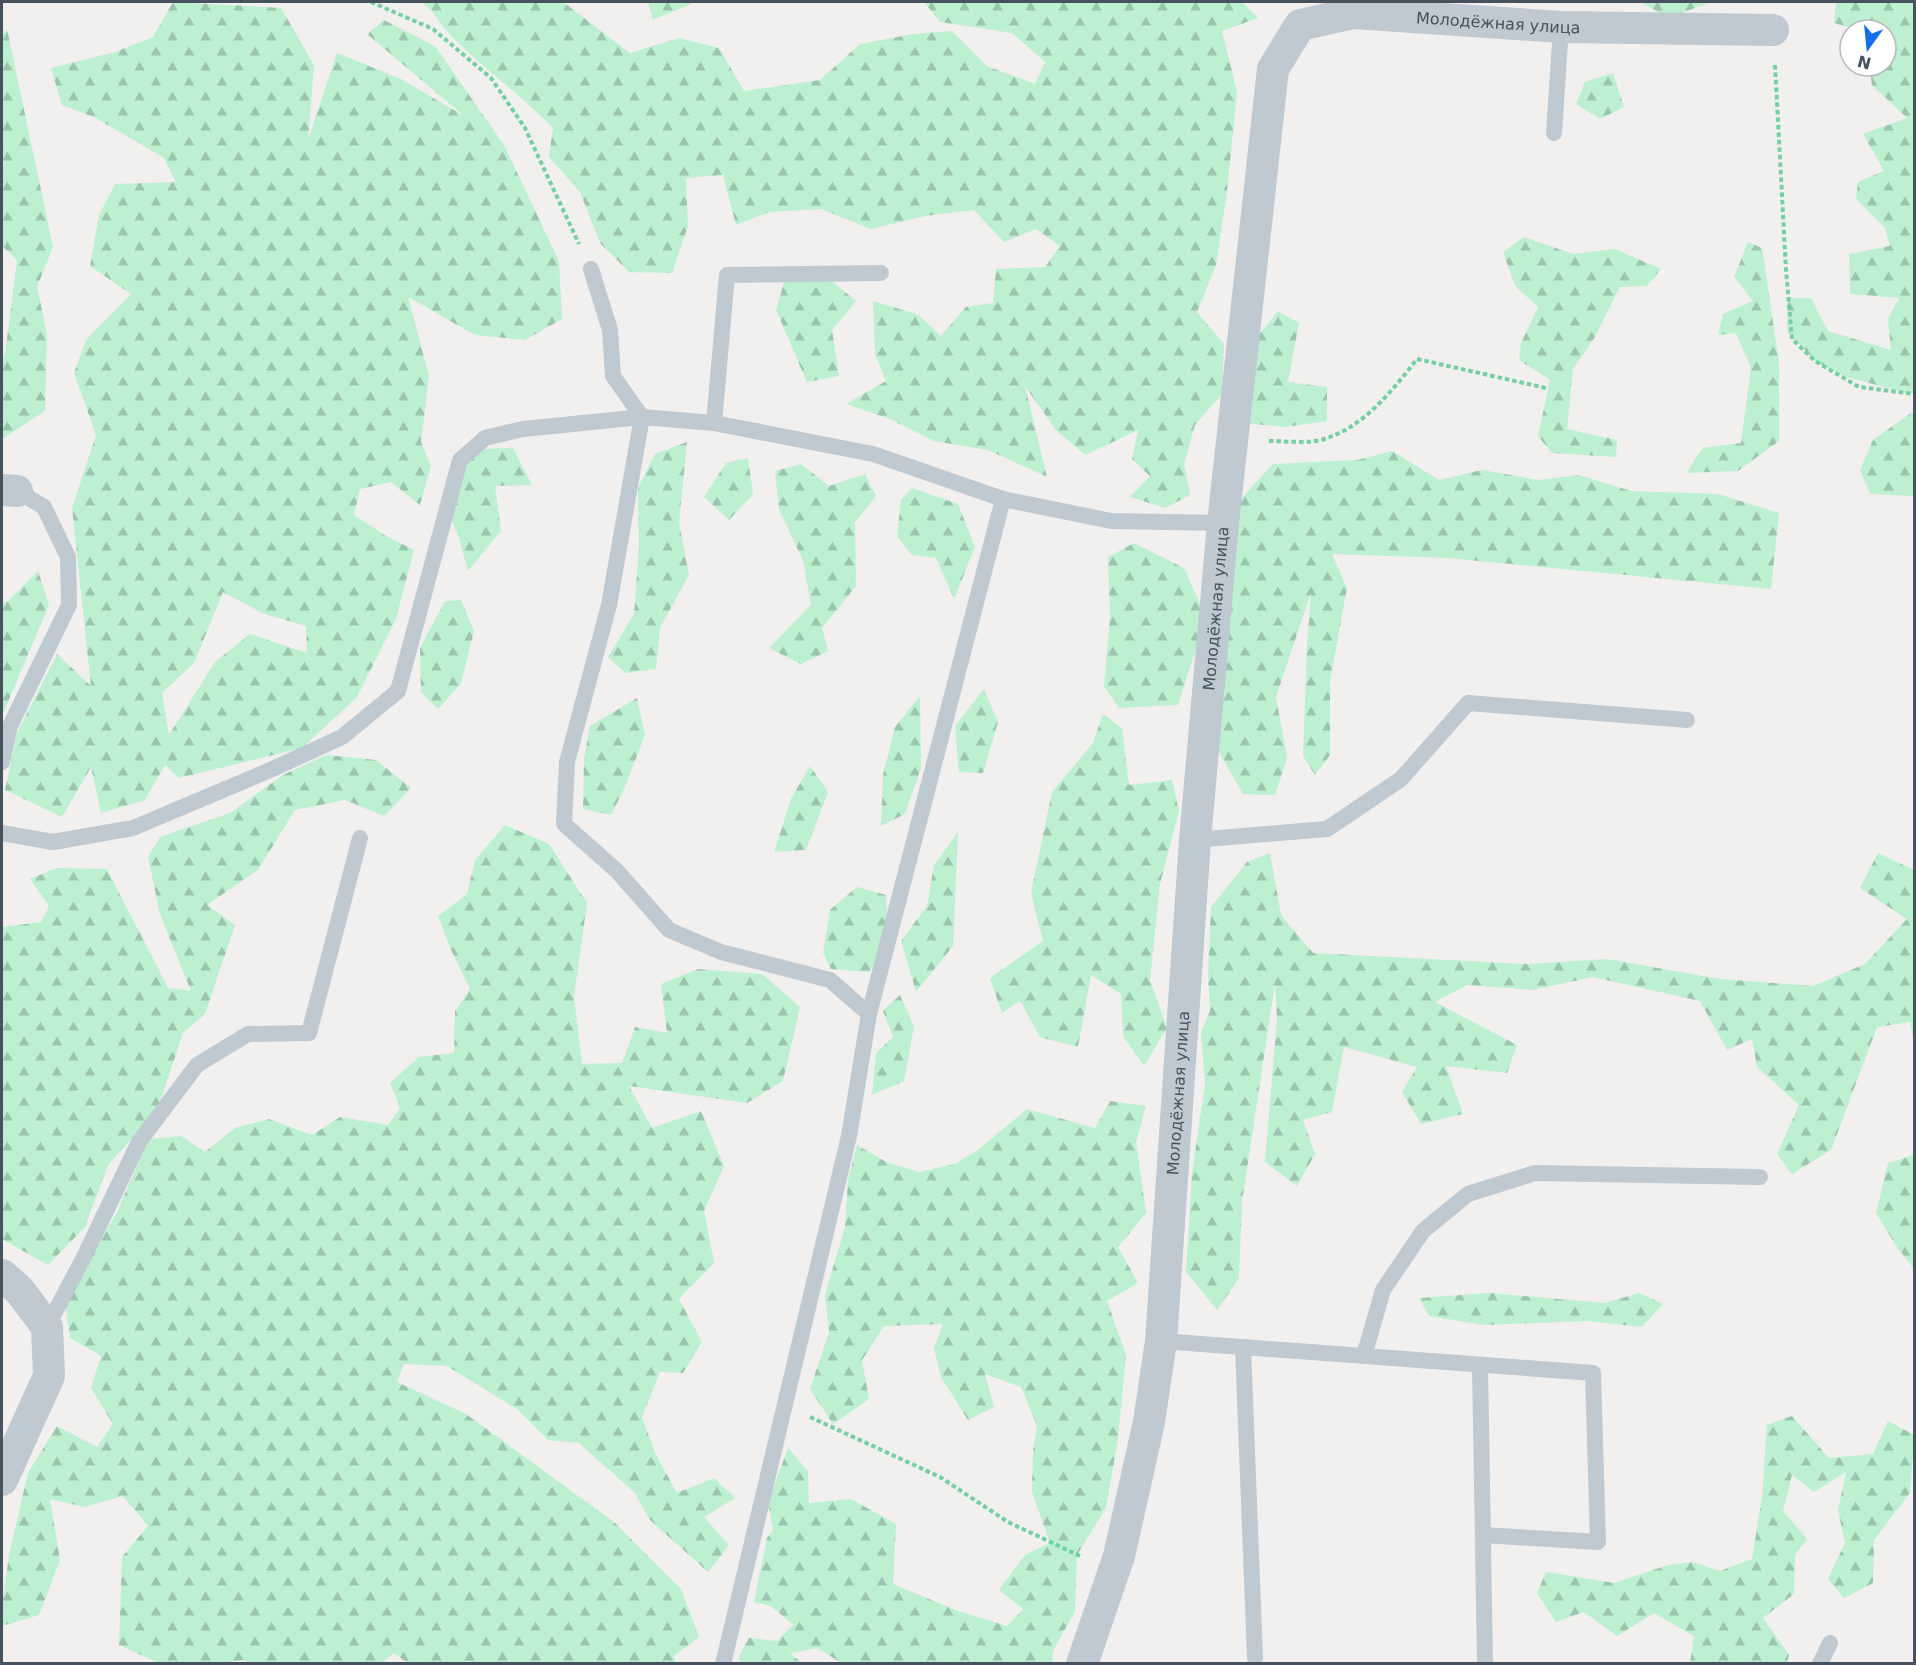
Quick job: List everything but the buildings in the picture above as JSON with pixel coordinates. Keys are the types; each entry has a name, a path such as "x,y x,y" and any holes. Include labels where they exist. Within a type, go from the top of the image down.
{"street":[{"name":"Молодёжная улица","path":"1082,1664 1114,1572 1149,1422 1161,1341 1195,840 1223,523 1273,69 1300,26 1353,13 1562,27 1773,30"},
{"path":"2,1275 20,1291 47,1327 49,1376 2,1480"}],"lane":[{"path":"1554,133 1562,27"},
{"path":"591,269 610,330 613,376 642,417 609,605 567,762 564,825 616,871 669,930 721,952 830,980 869,1014"},
{"path":"714,423 727,275 881,273"},
{"path":"2,833 53,842 133,828 342,737 398,691 460,460 485,438 523,429 642,417 714,423 873,454 1003,498 1111,521 1223,523"},
{"path":"2,762 10,726 69,605 68,558 44,507 9,490"},
{"path":"723,1664 849,1136 869,1014 1003,498"},
{"path":"1195,840 1327,829 1401,779 1468,703 1687,720"},
{"path":"47,1327 84,1257 139,1142 197,1065 248,1034 309,1033 360,838"},
{"path":"1364,1356 1383,1290 1423,1232 1468,1194 1535,1173 1760,1177"},
{"path":"1161,1341 1593,1373 1598,1542 1482,1535"},
{"path":"1243,1347 1255,1658"},
{"path":"1480,1365 1485,1664"},
{"path":"1820,1664 1830,1643"}],"path":[{"path":"371,2 433,29 491,78 525,128 591,269"},
{"path":"1773,30 1792,339 1815,361 1859,387 1914,394"},
{"path":"1232,442 1323,440 1355,425 1391,392 1417,359 1546,388"},
{"path":"784,1405 940,1478 1008,1522 1114,1572"}],"green space":[{"path":"173,2 281,8 314,65 308,140 337,53 401,79 464,116 367,34 384,20 435,46 504,145 559,261 562,319 525,340 475,335 408,297 429,376 421,442 431,466 420,505 391,482 360,489 354,515 386,536 414,550 396,619 357,697 302,748 179,778 165,765 145,800 101,813 91,767 62,817 5,790 17,733 57,654 91,686 72,508 96,435 74,373 86,340 131,294 90,266 99,215 115,184 176,182 164,158 96,118 62,105 51,68 115,52 153,37","holes":["223,592 262,613 306,626 307,653 250,634 215,662 169,735 162,693 194,663"]},
{"path":"422,2 563,2 630,53 679,38 719,48 744,91 820,80 860,44 913,34 952,31 987,66 1035,84 1045,62 1012,33 940,22 924,2 1242,2 1258,18 1222,31 1237,92 1227,191 1216,265 1197,312 1224,344 1222,394 1195,425 1184,464 1190,495 1165,508 1130,497 1150,476 1132,459 1138,430 1085,455 1056,430 1025,386 1047,477 988,450 934,441 890,419 846,404 886,381 875,354 873,301 919,315 941,336 966,307 993,303 996,269 1045,267 1060,246 1036,229 1004,242 974,210 925,216 871,229 821,209 770,212 736,225 723,175 686,178 688,226 672,273 629,272 600,243 580,192 549,157 553,128 452,37"},
{"path":"648,2 692,2 653,20"},
{"path":"1640,2 1711,2 1669,18"},
{"path":"1836,2 1914,2 1914,393 1906,393 1847,377 1816,362 1787,331 1788,298 1811,298 1828,331 1891,350 1888,319 1899,298 1850,294 1849,254 1890,246 1885,228 1856,199 1858,182 1884,171 1863,134 1907,118 1872,85 1871,78 1898,78 1898,18 1838,18 1838,24 1834,23"},
{"path":"7,29 53,247 37,287 47,334 45,411 2,439 2,362 5,354 17,260 2,246 4,162 2,161 2,35"},
{"path":"1613,73 1624,107 1600,119 1576,104 1585,82"},
{"path":"1524,237 1573,254 1615,249 1661,269 1647,286 1620,287 1595,337 1573,369 1567,429 1617,440 1616,457 1552,453 1538,436 1550,380 1519,360 1521,343 1538,307 1515,286 1503,252"},
{"path":"1748,242 1762,248 1779,363 1779,441 1738,471 1686,473 1703,448 1741,443 1751,368 1736,333 1718,335 1723,314 1753,301 1734,277"},
{"path":"828,278 856,301 832,330 839,376 807,382 776,310 785,279"},
{"path":"1278,311 1299,323 1288,382 1327,387 1327,421 1285,427 1243,423 1249,347"},
{"path":"1911,413 1914,414 1914,496 1870,494 1860,470 1873,440"},
{"path":"687,442 679,523 689,575 660,628 656,669 625,673 608,657 634,614 639,547 638,488 655,454"},
{"path":"513,448 532,485 495,486 501,531 468,571 448,510 461,472 480,449"},
{"path":"1392,451 1439,480 1482,470 1538,480 1579,475 1631,491 1718,494 1779,513 1771,589 1448,558 1332,554 1347,588 1330,681 1330,755 1315,775 1303,756 1311,593 1276,697 1287,758 1275,795 1243,794 1212,740 1241,499 1273,464 1357,460"},
{"path":"748,458 753,494 729,520 704,497 726,463"},
{"path":"801,464 829,486 865,474 876,496 855,522 856,586 822,628 828,651 801,664 769,648 811,605 803,561 779,509 775,471"},
{"path":"912,488 958,504 975,547 954,599 936,558 912,555 897,537 901,500"},
{"path":"1134,543 1184,568 1206,617 1178,705 1119,708 1104,686 1110,617 1108,557"},
{"path":"38,571 49,605 2,716 2,604 8,601"},
{"path":"461,600 474,631 461,684 438,709 421,692 420,648 445,601"},
{"path":"984,689 998,722 983,773 959,772 955,726"},
{"path":"920,696 921,768 905,814 881,826 883,775 895,727"},
{"path":"637,698 645,735 624,789 611,815 583,809 584,759 590,726"},
{"path":"1103,714 1122,728 1129,785 1172,780 1179,811 1160,884 1150,980 1167,1028 1144,1066 1123,1036 1121,994 1091,975 1078,1047 1040,1037 1020,1001 1002,1013 990,978 1043,941 1031,893 1052,792 1093,743"},
{"path":"326,755 376,760 411,788 384,816 345,800 295,810 258,870 207,905 235,925 205,1014 183,1033 157,1111 108,1165 85,1227 48,1265 2,1239 2,927 41,922 49,906 30,879 57,868 107,869 168,988 191,991 160,914 148,857 160,837 230,813 283,775"},
{"path":"810,766 828,792 806,850 774,852 791,799"},
{"path":"505,825 549,844 587,903 574,997 582,1064 622,1063 635,1027 667,1033 661,984 698,969 762,974 800,1007 783,1081 747,1103 629,1086 652,1128 701,1111 724,1166 704,1211 714,1263 679,1299 702,1342 683,1373 660,1372 642,1417 655,1453 677,1493 714,1478 735,1498 704,1517 729,1545 708,1572 649,1519 635,1493 579,1443 548,1440 517,1409 447,1366 404,1364 397,1382 466,1414 614,1522 681,1589 699,1637 674,1656 675,1663 476,1664 468,1661 461,1664 409,1664 394,1653 380,1664 256,1664 242,1660 220,1663 159,1663 119,1645 122,1557 148,1526 123,1496 85,1507 50,1499 60,1560 39,1615 2,1626 2,1605 9,1555 28,1473 57,1426 97,1447 113,1424 91,1388 101,1356 70,1338 65,1303 117,1212 149,1139 181,1136 205,1152 235,1128 269,1119 312,1135 340,1117 388,1125 400,1108 390,1083 419,1057 454,1053 455,1011 470,989 438,916 467,894 475,860"},
{"path":"958,832 953,946 916,992 901,941 927,906 934,865"},
{"path":"1270,853 1281,915 1313,953 1528,964 1607,959 1720,979 1813,986 1865,964 1907,919 1860,888 1878,853 1914,870 1914,1042 1910,1022 1877,1027 1831,1150 1792,1174 1777,1154 1799,1105 1757,1067 1752,1039 1727,1050 1700,1001 1593,977 1533,990 1467,985 1435,1002 1517,1045 1507,1073 1446,1066 1463,1114 1421,1124 1402,1092 1417,1067 1344,1047 1332,1112 1303,1120 1315,1154 1297,1186 1265,1162 1277,1018 1275,983 1242,1202 1239,1278 1217,1310 1186,1272 1192,1173 1205,1085 1201,1033 1210,1011 1208,974 1211,907 1247,862"},
{"path":"857,887 886,895 889,941 869,972 831,969 823,953 830,910"},
{"path":"900,995 914,1026 904,1081 872,1095 876,1053 893,1037 883,1011"},
{"path":"1110,1101 1146,1106 1136,1142 1146,1213 1118,1247 1138,1283 1107,1301 1126,1355 1118,1438 1106,1508 1077,1555 1075,1611 1053,1651 1052,1663 841,1663 818,1648 790,1653 802,1663 740,1663 739,1656 749,1638 777,1641 793,1625 771,1606 754,1602 767,1538 773,1530 768,1502 788,1448 808,1471 809,1503 851,1499 896,1524 893,1584 958,1611 1007,1626 1023,1609 999,1590 1025,1555 1050,1543 1032,1492 1033,1451 1037,1426 1021,1387 985,1374 994,1407 968,1420 941,1377 934,1348 943,1324 884,1326 862,1360 869,1399 833,1424 810,1389 829,1332 825,1295 845,1227 848,1180 857,1145 886,1162 919,1172 955,1164 978,1150 1027,1109 1095,1128"},
{"path":"1914,1155 1914,1269 1876,1213 1888,1163"},
{"path":"1490,1293 1604,1303 1639,1293 1663,1304 1642,1327 1587,1321 1484,1325 1429,1316 1419,1298"},
{"path":"1792,1416 1829,1458 1873,1454 1888,1421 1914,1435 1914,1441 1910,1493 1874,1540 1873,1583 1844,1598 1828,1579 1845,1543 1838,1510 1846,1472 1814,1492 1792,1475 1783,1511 1807,1539 1795,1555 1794,1594 1763,1618 1789,1655 1787,1663 1690,1663 1694,1636 1654,1613 1617,1636 1584,1612 1556,1622 1537,1593 1546,1572 1614,1583 1668,1565 1693,1562 1720,1571 1752,1559 1762,1497 1767,1425"}]}
